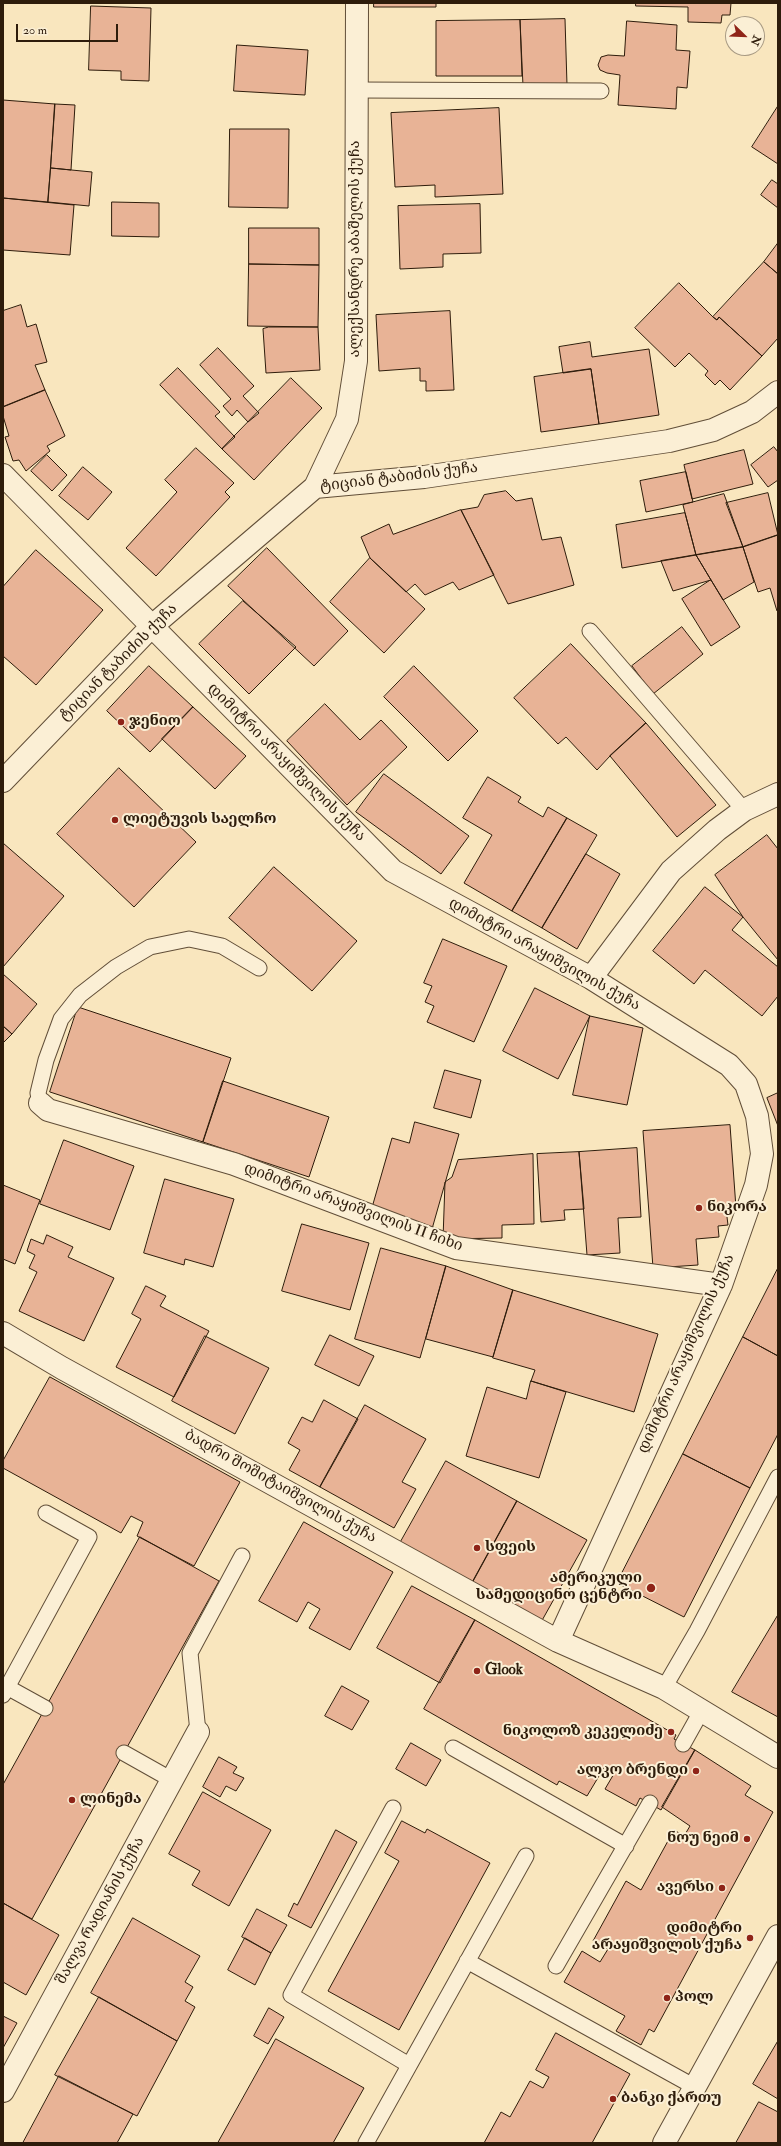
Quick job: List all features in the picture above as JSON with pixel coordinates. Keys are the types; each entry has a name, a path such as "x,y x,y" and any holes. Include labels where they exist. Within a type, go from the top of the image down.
{"street":[{"name":"ალექსანდრე აბაშელის ქუჩა","path":"315,487 347,419 356,361 357,3"},
{"name":"ტიციან ტაბიძის ქუჩა","path":"3,781 151,627 315,487 424,476 669,441 713,430 752,412 778,392"},
{"name":"დიმიტრი არაყიშვილის ქუჩა","path":"3,475 151,627 393,871 591,978 729,1065 746,1084 757,1116 762,1154 756,1186 721,1285 558,1641"},
{"path":"591,978 671,871 717,830 744,810 778,794"},
{"name":"დიმიტრი არაყიშვილის II ჩიხი","path":"40,1103 48,1110 234,1164 456,1248 721,1285"},
{"name":"ბადრი შოშიტაიშვილის ქუჩა","path":"3,1333 69,1371 558,1641"},
{"path":"558,1641 664,1688 778,1757"},
{"name":"შალვა რადიანის ქუჩა","path":"3,2090 198,1732"},
{"path":"664,2143 778,1936"}],"lane":[{"path":"357,90 601,91"},
{"path":"590,631 744,810"},
{"path":"40,1103 38,1093 46,1060 61,1019 80,995 116,967 150,947 188,939 222,946 259,968"},
{"path":"664,1688 697,1631 778,1477"},
{"path":"45,1708 5,1691 89,1537 46,1513"},
{"path":"198,1732 190,1653 242,1556"},
{"path":"683,1744 702,1710"},
{"path":"453,1748 626,1846"},
{"path":"124,1753 172,1780"},
{"path":"556,1966 650,1804"},
{"path":"393,1808 291,1995 409,2065"},
{"path":"366,2143 526,1856"},
{"path":"467,1961 695,2087"}],"building":[{"path":"374,3 436,3 436,7 374,7"},
{"path":"636,3 731,3 730,15 722,15 721,23 688,22 688,7 636,6"},
{"path":"91,6 151,8 149,81 121,80 121,71 89,70"},
{"path":"565,19 567,85 523,86 520,20"},
{"path":"520,20 522,76 436,76 436,21"},
{"path":"627,21 677,25 676,50 690,51 687,88 677,87 676,109 618,105 620,75 607,73 600,70 598,65 601,57 608,55 624,56"},
{"path":"237,45 308,50 305,95 234,91"},
{"path":"3,100 55,104 48,202 3,198"},
{"path":"55,104 75,105 71,170 51,168"},
{"path":"778,106 778,164 752,147"},
{"path":"499,108 503,194 435,197 435,185 395,187 391,113"},
{"path":"230,129 289,129 288,208 229,207"},
{"path":"51,168 92,172 89,206 48,202"},
{"path":"772,180 778,184 778,208 761,195"},
{"path":"3,198 74,205 70,255 3,250"},
{"path":"112,202 159,203 159,237 112,236"},
{"path":"480,204 481,253 443,254 443,267 400,269 398,206"},
{"path":"249,228 319,228 319,265 249,264"},
{"path":"778,243 778,274 764,262"},
{"path":"764,262 778,274 778,338 762,356 719,317 717,320 713,317"},
{"path":"249,264 319,265 318,327 248,326"},
{"path":"679,283 713,317 717,320 719,317 762,356 730,390 720,380 715,385 705,375 708,371 689,353 675,367 635,328"},
{"path":"21,305 27,327 36,324 47,362 35,365 45,390 3,407 3,311"},
{"path":"450,311 454,390 426,391 426,381 420,381 420,368 379,371 376,315"},
{"path":"269,327 318,327 320,370 266,373 263,329"},
{"path":"590,342 592,357 649,349 659,415 599,424 591,369 563,373 559,347"},
{"path":"218,348 254,386 243,396 259,413 248,422 237,410 232,416 223,406 231,399 200,365"},
{"path":"178,368 220,412 215,416 235,437 222,449 160,385"},
{"path":"591,369 599,424 541,432 534,377"},
{"path":"291,378 322,408 254,480 222,449"},
{"path":"45,390 65,436 47,446 50,451 26,471 19,460 13,461 5,437 9,436 3,416 3,407"},
{"path":"774,447 778,452 778,480 768,487 751,465"},
{"path":"196,448 234,483 225,492 230,497 156,576 126,548 177,492 165,480"},
{"path":"744,450 753,484 692,499 684,465"},
{"path":"47,455 67,475 52,491 31,471"},
{"path":"83,467 112,492 88,520 59,496"},
{"path":"686,472 693,502 646,512 640,481"},
{"path":"506,491 516,501 532,498 542,540 561,537 574,585 508,604 461,510 478,507 484,495"},
{"path":"768,493 778,535 743,547 726,503"},
{"path":"724,494 743,547 696,555 683,505"},
{"path":"461,510 494,575 459,590 453,582 425,595 415,584 406,592 370,558 361,537 389,524 393,534"},
{"path":"685,513 696,555 622,568 616,525"},
{"path":"778,535 777,611 770,588 758,592 743,547"},
{"path":"743,547 754,582 723,600 696,555"},
{"path":"267,548 348,631 314,666 228,586"},
{"path":"36,550 103,610 36,685 3,656 3,587"},
{"path":"696,555 711,580 673,591 661,561"},
{"path":"370,558 425,609 384,653 330,602"},
{"path":"711,580 740,627 711,646 682,599"},
{"path":"243,601 296,647 249,694 199,644"},
{"path":"682,627 703,654 653,694 632,666"},
{"path":"571,644 646,723 597,770 566,737 558,744 514,698"},
{"path":"149,666 193,707 150,752 107,711"},
{"path":"414,666 478,731 448,761 384,697"},
{"path":"325,704 360,740 381,720 407,747 347,805 287,741"},
{"path":"193,707 246,756 215,789 162,739"},
{"path":"646,723 716,805 677,837 610,756"},
{"path":"119,768 196,842 134,907 57,834"},
{"path":"384,774 469,836 441,874 356,812"},
{"path":"488,777 521,797 518,802 543,817 548,807 567,818 512,911 464,883 492,835 463,818"},
{"path":"567,818 597,835 542,928 512,911"},
{"path":"767,835 778,849 778,960 743,917 715,875"},
{"path":"3,843 64,896 3,967"},
{"path":"586,854 620,874 577,949 542,928"},
{"path":"274,867 357,941 312,991 229,918"},
{"path":"705,887 743,917 732,930 778,967 778,996 762,1016 705,970 694,984 653,951"},
{"path":"443,939 507,966 474,1042 427,1022 434,1006 425,1002 432,986 424,983"},
{"path":"3,974 37,1004 12,1034 3,1026"},
{"path":"535,988 590,1016 558,1079 503,1051"},
{"path":"78,1007 231,1058 203,1142 50,1092"},
{"path":"590,1016 643,1028 627,1105 573,1095"},
{"path":"3,1026 12,1034 3,1043"},
{"path":"445,1070 481,1080 471,1118 434,1108"},
{"path":"223,1081 329,1117 309,1177 203,1142"},
{"path":"778,1093 778,1126 767,1098"},
{"path":"415,1122 459,1134 432,1229 371,1211 392,1138 409,1143"},
{"path":"730,1125 736,1208 726,1209 728,1225 718,1226 719,1237 696,1239 698,1265 653,1268 643,1131"},
{"path":"64,1140 134,1166 110,1230 40,1204"},
{"path":"637,1148 641,1217 618,1218 620,1253 587,1255 579,1152"},
{"path":"579,1152 584,1209 564,1210 565,1220 541,1222 537,1154"},
{"path":"533,1154 534,1224 502,1225 502,1238 443,1239 445,1182 452,1177 458,1160"},
{"path":"165,1179 234,1199 213,1267 185,1259 184,1265 144,1253"},
{"path":"3,1185 40,1200 15,1264 3,1259"},
{"path":"302,1224 369,1243 350,1310 282,1291"},
{"path":"47,1235 73,1247 68,1257 114,1278 84,1341 19,1311 37,1272 29,1268 35,1255 27,1251 31,1239 43,1244"},
{"path":"381,1248 446,1266 420,1358 355,1339"},
{"path":"446,1266 513,1290 493,1357 426,1339"},
{"path":"778,1268 778,1356 743,1337"},
{"path":"146,1286 166,1296 160,1306 209,1331 174,1397 116,1367 141,1319 132,1314"},
{"path":"513,1290 658,1334 634,1412 531,1381 535,1370 493,1358"},
{"path":"330,1335 374,1356 359,1386 315,1365"},
{"path":"205,1336 269,1368 235,1434 172,1401"},
{"path":"743,1337 778,1356 778,1434 750,1488 683,1454"},
{"path":"50,1377 240,1482 194,1566 137,1536 143,1522 131,1516 121,1533 3,1468 3,1461"},
{"path":"531,1381 566,1392 539,1478 466,1456 487,1387 526,1399"},
{"path":"324,1400 358,1419 320,1487 289,1470 300,1450 288,1443 302,1417 312,1422"},
{"path":"365,1405 426,1439 402,1482 416,1489 394,1528 320,1487"},
{"path":"683,1454 750,1488 684,1617 617,1583"},
{"path":"446,1461 517,1501 471,1585 399,1545"},
{"path":"517,1501 587,1540 540,1624 471,1585"},
{"path":"304,1522 393,1572 350,1650 309,1628 320,1609 308,1602 297,1622 259,1601"},
{"path":"140,1537 219,1581 32,1919 3,1903 3,1785"},
{"path":"412,1586 475,1620 440,1683 377,1648"},
{"path":"778,1615 778,1717 732,1692"},
{"path":"475,1620 676,1735 674,1739 695,1750 661,1810 640,1798 636,1806 605,1789 615,1772 605,1766 587,1796 559,1781 557,1785 424,1709"},
{"path":"342,1686 369,1701 352,1730 325,1716"},
{"path":"411,1743 441,1760 426,1786 396,1769"},
{"path":"695,1750 751,1786 745,1795 773,1812 654,2032 649,2029 641,2045 616,2031 625,2016 564,1982 582,1951 600,1962 608,1949 593,1941 626,1881 641,1890 674,1830 684,1836 690,1826 662,1807"},
{"path":"219,1757 237,1767 233,1773 244,1778 236,1791 226,1786 220,1797 203,1787"},
{"path":"203,1792 271,1830 229,1906 192,1885 200,1871 169,1854"},
{"path":"402,1821 425,1833 427,1829 490,1863 399,2030 328,1991 399,1861 385,1853"},
{"path":"336,1830 357,1842 311,1928 288,1916 294,1903 297,1905"},
{"path":"3,1903 59,1935 26,1995 3,1982"},
{"path":"257,1909 287,1925 271,1953 242,1937"},
{"path":"133,1918 200,1956 185,1982 193,1987 185,2001 195,2007 177,2041 91,1993"},
{"path":"245,1938 271,1953 255,1985 228,1970"},
{"path":"99,1997 177,2041 137,2116 55,2075"},
{"path":"269,2008 284,2017 268,2044 254,2036"},
{"path":"3,2016 17,2023 3,2048"},
{"path":"556,2033 630,2074 592,2143 484,2143 501,2112 510,2117 530,2081 543,2088 549,2077 536,2070"},
{"path":"276,2039 364,2088 333,2143 218,2143"},
{"path":"778,2041 778,2099 753,2084"},
{"path":"59,2076 133,2114 117,2143 23,2143"},
{"path":"759,2102 778,2112 778,2143 736,2143"}],"place":[{"name":"ჯენიო","path":"121,722"},
{"name":"ლიეტუვის საელჩო","path":"115,820"},
{"name":"ნიკორა","path":"699,1208"},
{"name":"სფეის","path":"477,1548"},
{"name":"ამერიკული სამედიცინო ცენტრი","path":"651,1588"},
{"name":"Glook","path":"477,1671"},
{"name":"ნიკოლოზ კეკელიძე","path":"671,1732"},
{"name":"ალკო ბრენდი","path":"696,1771"},
{"name":"ლინემა","path":"72,1800"},
{"name":"ნოუ ნეიმ","path":"747,1839"},
{"name":"ავერსი","path":"722,1888"},
{"name":"დიმიტრი არაყიშვილის ქუჩა","path":"750,1938"},
{"name":"პოლ","path":"667,1998"},
{"name":"ბანკი ქართუ","path":"613,2099"}]}
